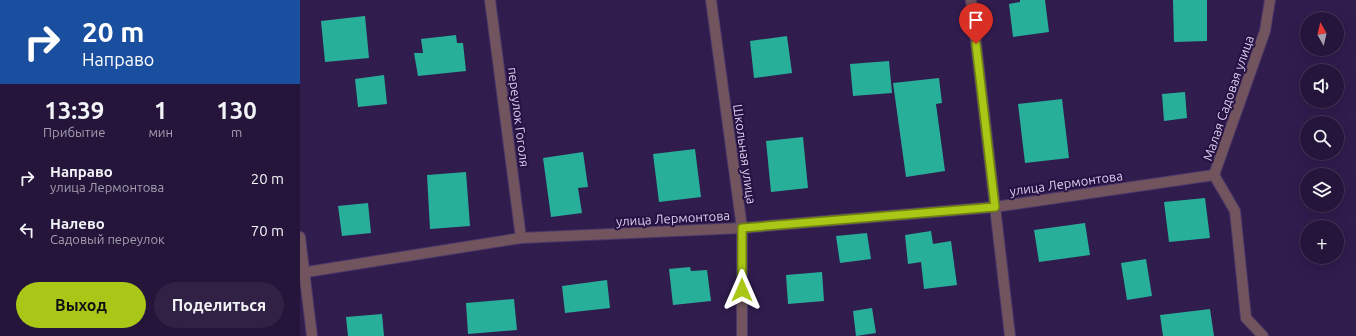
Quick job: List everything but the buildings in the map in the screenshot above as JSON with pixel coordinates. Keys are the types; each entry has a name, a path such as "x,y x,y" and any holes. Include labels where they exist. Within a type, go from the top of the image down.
{"street":[{"name":"переулок Гоголя","path":"490,0 521,238"},
{"name":"Школьная улица","path":"711,0 742,228 742,336"},
{"path":"971,0 1010,336"},
{"name":"Малая Садовая улица","path":"1263,336 1246,318 1235,211 1214,175 1264,31 1270,0"},
{"name":"улица Лермонтова","path":"302,273 521,238 742,228 995,207 1214,175"},
{"path":"300,237 302,273 312,336"}],"route":[{"path":"742,290 742,228 995,207 976,44"}]}
